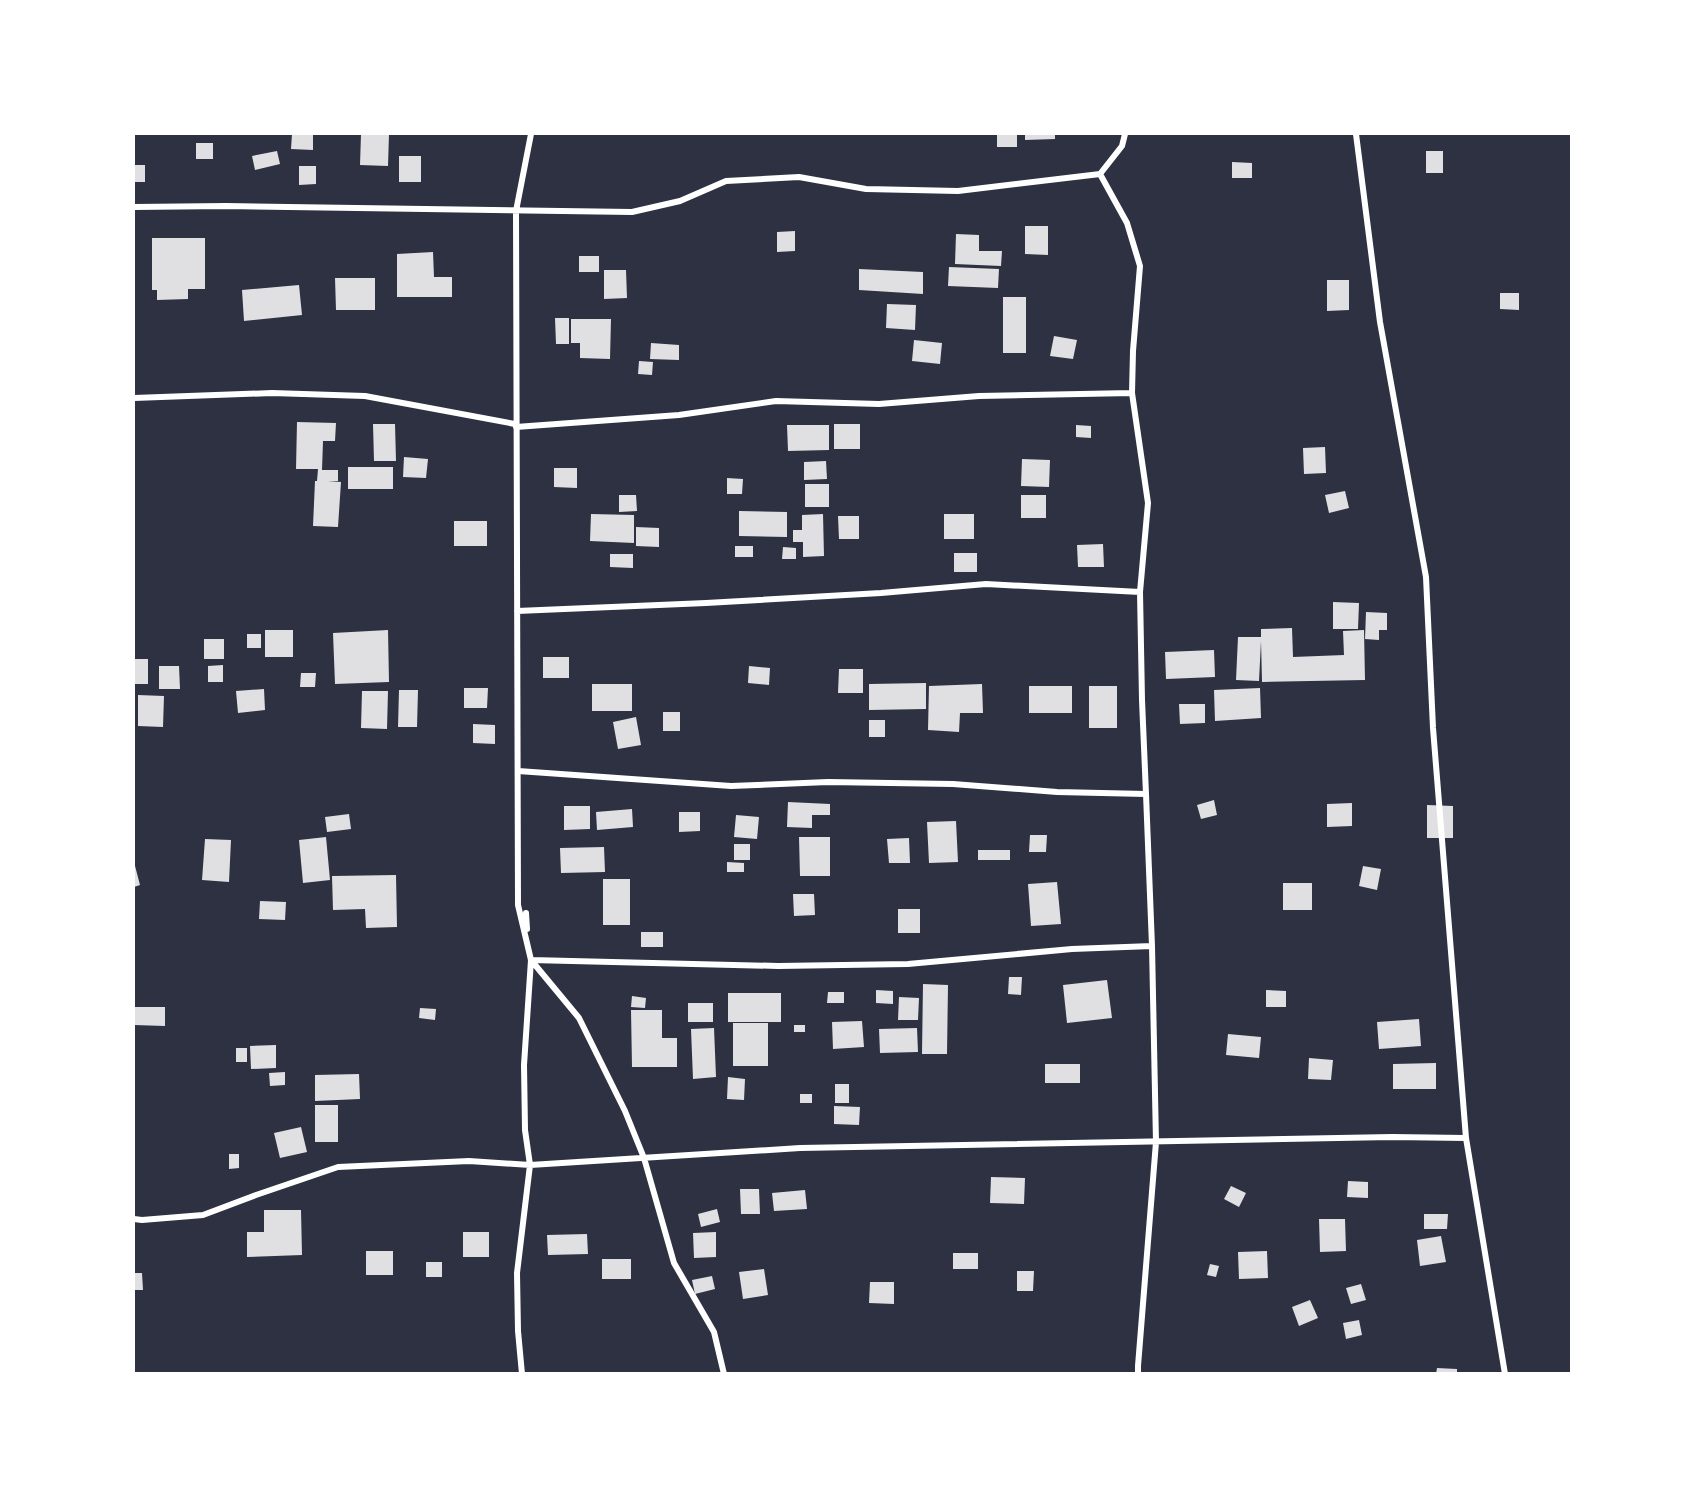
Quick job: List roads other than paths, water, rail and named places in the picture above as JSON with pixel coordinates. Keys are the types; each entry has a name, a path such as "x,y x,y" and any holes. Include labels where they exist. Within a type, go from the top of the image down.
{"street":[{"path":"531,134 516,211 518,905 531,960 579,1018 625,1111 644,1158 674,1263 714,1332 724,1374"},
{"path":"134,207 226,206 632,212 680,201 726,181 789,177 866,189 958,191 1100,174 1122,146 1125,134"},
{"path":"1356,134 1380,322 1426,577 1433,728 1466,1138 1506,1374"},
{"path":"1100,174 1127,223 1140,266 1132,393 1148,503 1140,592 1156,1142 1138,1374"},
{"path":"134,398 272,393 365,396 516,426 679,415 776,400 879,404 979,396 1132,393"},
{"path":"517,611 882,593 986,584 1140,592"},
{"path":"518,771 731,786 828,782 953,783 1057,792 1146,794"},
{"path":"522,1374 518,1331 517,1273 530,1165 525,1130 524,1065 531,960 525,913"},
{"path":"531,960 778,966 896,964 1072,949 1152,946"},
{"path":"134,1219 142,1221 203,1215 338,1167 469,1161 530,1165 800,1148 1392,1137 1466,1138"}]}
